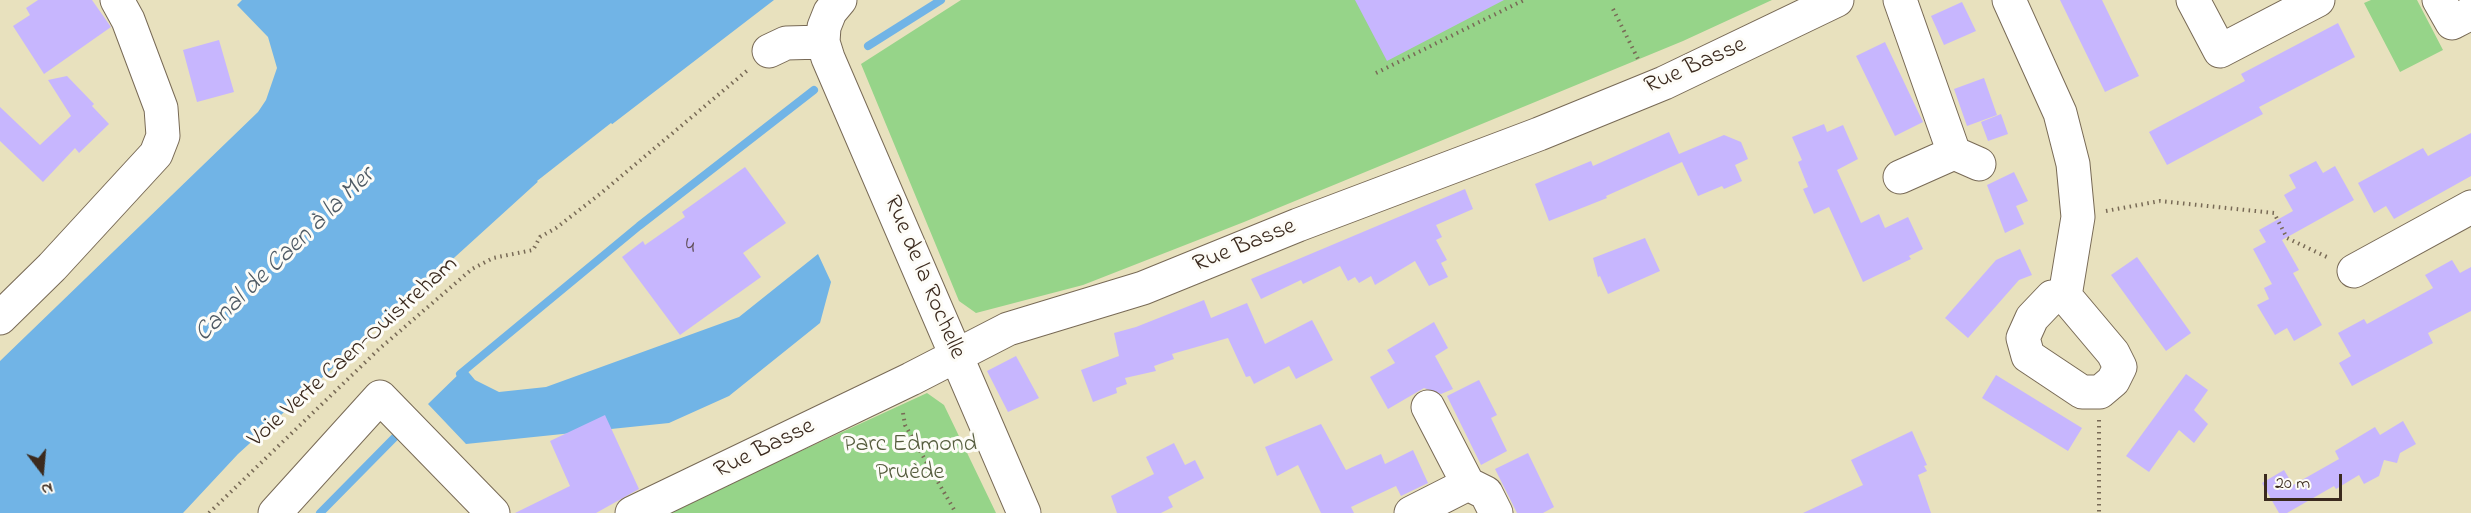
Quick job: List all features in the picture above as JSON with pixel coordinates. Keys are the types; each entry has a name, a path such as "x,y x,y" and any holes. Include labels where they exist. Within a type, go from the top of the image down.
{"street":[{"path":"0,318 45,260 156,154 163,136 161,108 149,73 117,0"},
{"path":"769,51 786,43 823,42 824,27 830,12 840,0"},
{"name":"Rue Basse","path":"644,507 741,463 1008,329 1143,288 1298,225 1539,134 1664,83 1837,0"},
{"path":"1900,0 1966,159 1900,177"},
{"path":"2009,0 2060,113 2073,164 2078,217 2065,296 2113,353 2120,367 2113,381 2099,392 2082,392 2028,356 2023,338 2032,318 2052,297 2065,296"},
{"path":"2196,1 2220,51 2318,0"},
{"path":"2439,0 2452,23 2471,13"},
{"name":"Rue de la Rochelle","path":"823,42 1024,513"},
{"path":"2354,271 2471,207"},
{"path":"275,513 380,397 493,513"},
{"path":"1428,407 1468,484 1486,493 1496,513"},
{"path":"1411,513 1468,484"}],"path":[{"path":"1376,73 1524,0"},
{"path":"1613,9 1640,65"},
{"name":"Voie Verte Caen-Ouistreham","path":"209,513 379,349 472,269 493,258 533,250 540,237 556,228 600,194 769,51"},
{"path":"2078,217 2160,201 2274,213 2287,238 2354,271"},
{"path":"2099,392 2099,513"},
{"path":"904,406 905,424 956,513"}],"green space":[{"path":"961,0 1772,0 1683,41 1244,222 1083,285 976,313 959,301 861,64"},
{"path":"2371,0 2417,0 2443,50 2400,72 2364,3"},
{"name":"Parc Edmond Pruède","path":"927,393 944,405 996,513 666,513"}],"water":[{"name":"Canal de Caen à la Mer","path":"242,0 774,0 542,178 238,454 183,513 0,513 0,361 258,112 266,100 277,68 268,37 237,5"},
{"path":"818,254 831,282 820,323 729,396 669,423 466,444 428,404 465,368 475,380 499,392 546,387 739,317"}],"pier":[{"path":"611,123 614,126 540,184 537,181"}],"building":[{"path":"38,0 92,0 111,27 44,74 13,26 30,15 26,8"},
{"path":"1355,0 1504,0 1387,61"},
{"path":"2060,0 2102,0 2139,76 2105,92"},
{"path":"1962,2 1976,31 1944,45 1931,16"},
{"path":"2338,23 2355,57 2259,107 2263,114 2167,165 2149,132 2245,81 2241,74"},
{"path":"219,40 234,92 197,102 183,50"},
{"path":"1885,42 1923,122 1895,136 1856,56"},
{"path":"67,76 94,104 92,106 109,124 79,153 75,148 43,182 0,141 0,107 40,145 71,116 48,80"},
{"path":"1984,78 1997,115 1967,126 1954,89"},
{"path":"2001,114 2008,134 1988,141 1981,122"},
{"path":"1824,124 1827,132 1843,125 1858,159 1837,170 1861,223 1879,214 1885,228 1908,217 1923,249 1909,256 1911,259 1863,282 1829,207 1814,214 1803,189 1808,187 1798,162 1802,160 1792,137"},
{"path":"1669,132 1679,154 1724,135 1741,142 1748,159 1735,165 1742,181 1698,196 1682,162 1606,196 1607,198 1549,221 1535,184 1591,161 1593,166"},
{"path":"2471,133 2471,176 2394,219 2386,206 2374,213 2358,183 2423,148 2428,156"},
{"path":"2316,161 2323,173 2335,166 2354,200 2282,240 2299,270 2293,273 2322,325 2294,341 2287,328 2275,335 2257,305 2269,299 2264,288 2272,284 2253,249 2266,242 2259,230 2293,211 2284,195 2296,188 2289,175"},
{"path":"745,167 786,223 743,253 761,277 680,335 622,257 643,241 645,245 685,217 682,212"},
{"path":"2014,172 2028,201 2016,206 2024,224 2005,233 1987,185"},
{"path":"1465,189 1473,209 1436,225 1442,237 1436,240 1447,260 1441,263 1448,277 1429,286 1415,261 1375,285 1371,276 1359,283 1355,277 1348,281 1340,266 1303,284 1301,280 1261,299 1251,279"},
{"path":"1645,238 1660,271 1608,294 1600,276 1598,277 1593,258"},
{"path":"2020,249 2032,275 2019,280 1968,338 1945,318 1996,260"},
{"path":"2137,257 2191,333 2166,351 2111,275"},
{"path":"2452,260 2460,273 2471,267 2471,311 2428,333 2433,343 2352,386 2339,363 2351,356 2338,333 2364,319 2367,324 2433,288 2425,275"},
{"path":"1204,300 1211,318 1247,303 1265,344 1312,320 1333,360 1296,379 1289,366 1254,384 1250,376 1246,377 1228,338 1172,354 1174,359 1154,366 1156,371 1125,378 1127,384 1116,388 1117,393 1093,402 1081,370 1119,356 1114,333 1136,327"},
{"path":"1434,322 1448,348 1435,356 1453,389 1441,394 1424,388 1388,409 1370,377 1395,363 1387,350"},
{"path":"1016,356 1039,398 1008,412 987,371"},
{"path":"2186,374 2208,390 2194,410 2208,424 2194,443 2179,430 2149,472 2126,456"},
{"path":"1996,375 2082,428 2068,451 1982,398"},
{"path":"1479,380 1497,415 1491,418 1507,451 1481,465 1447,396"},
{"path":"605,415 639,489 596,513 515,513 570,486 550,441"},
{"path":"2403,421 2416,444 2400,453 2397,463 2384,460 2379,476 2364,484 2359,475 2336,489 2334,486 2287,513 2279,513 2262,483 2284,470 2293,485 2339,459 2335,451 2375,427 2380,435"},
{"path":"1321,424 1346,470 1381,454 1385,464 1413,450 1428,483 1401,496 1396,486 1351,507 1354,513 1321,513 1298,465 1277,476 1265,447"},
{"path":"1912,431 1927,465 1924,466 1927,471 1918,475 1931,513 1803,513 1863,485 1851,460"},
{"path":"1174,443 1185,465 1195,460 1204,478 1168,497 1173,507 1161,513 1117,513 1111,496 1154,474 1146,457"},
{"path":"1528,453 1554,507 1543,513 1517,513 1495,469"}],"waterway":[{"path":"868,46 941,0"},
{"path":"460,374 639,226 814,90"},
{"path":"320,513 395,437"}]}
